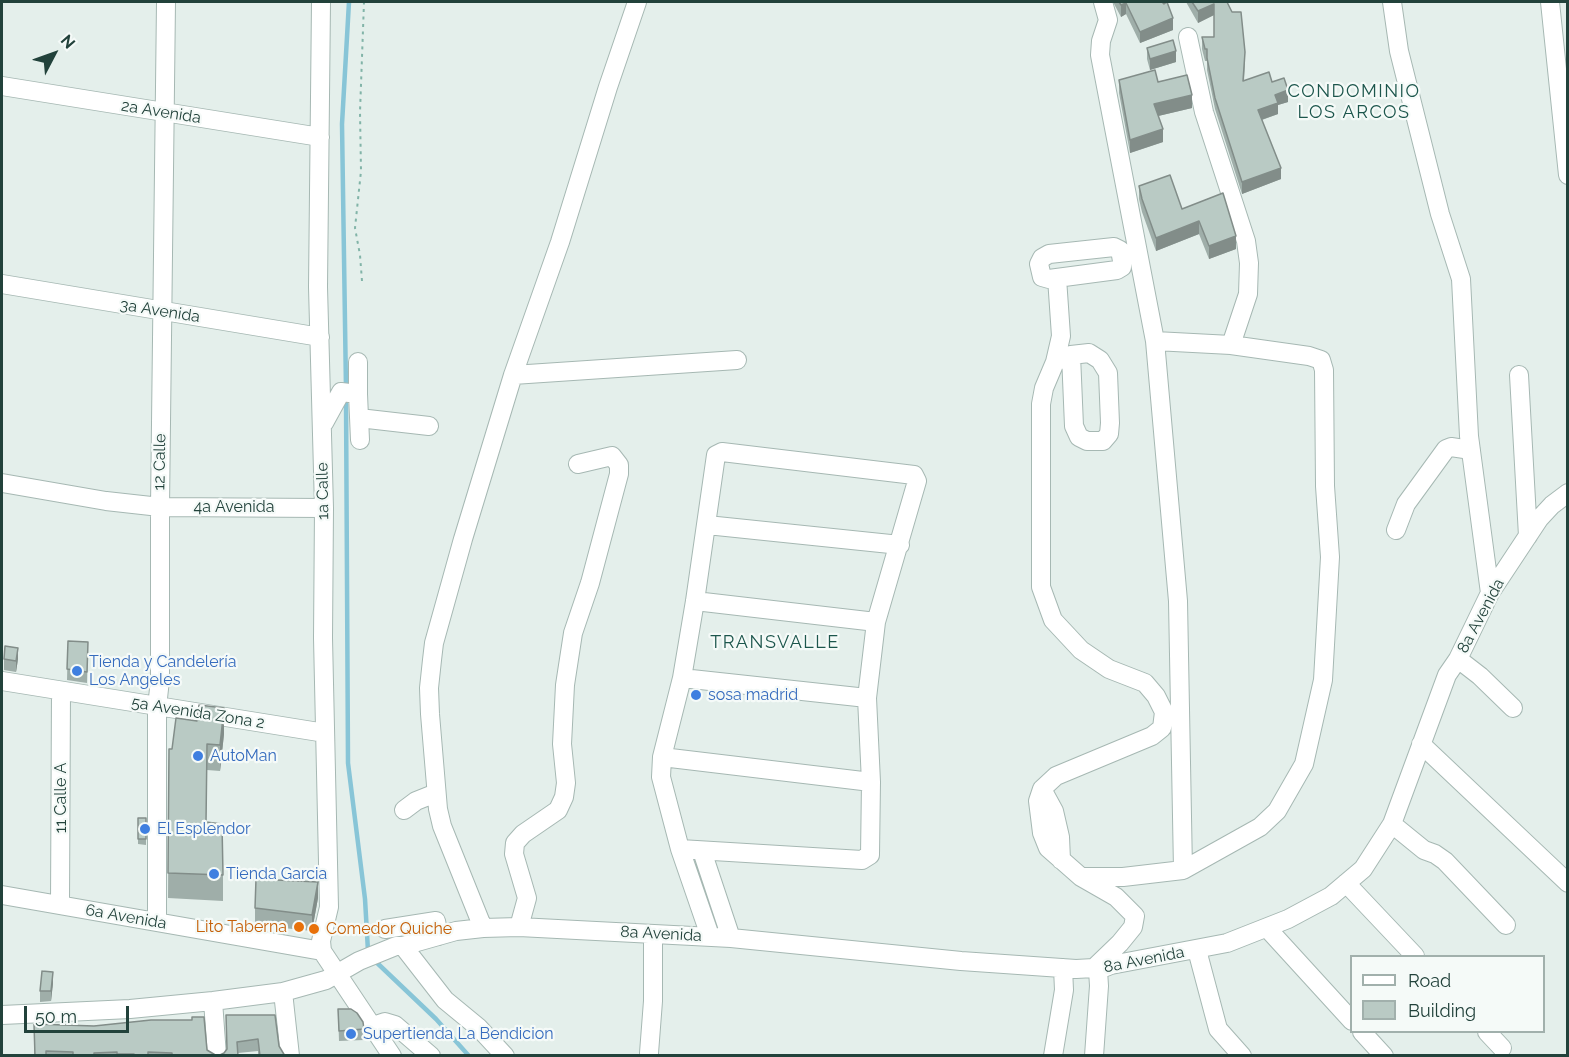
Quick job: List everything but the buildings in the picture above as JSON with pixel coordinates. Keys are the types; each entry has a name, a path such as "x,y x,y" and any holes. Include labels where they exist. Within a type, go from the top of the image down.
{"street":[{"name":"12 Calle","path":"157,917 157,707 160,669 166,2"},
{"name":"1a Calle","path":"321,2 320,336 329,907 322,946"},
{"path":"483,928 442,826 436,793 429,688 434,643 513,375 560,242 637,2"},
{"path":"1103,2 1108,20 1101,41 1100,55 1155,341 1178,601 1183,870"},
{"path":"1392,2 1399,51 1440,214 1461,279 1471,450 1490,593"},
{"path":"1550,2 1568,175"},
{"path":"1188,37 1204,112 1246,241 1249,263 1248,294 1231,345"},
{"name":"2a Avenida","path":"2,86 320,137"},
{"path":"1057,278 1063,358 1044,388 1041,404 1041,587 1053,620 1081,650 1109,669 1145,683 1156,696 1164,712 1162,728 1152,736 1056,776 1042,789 1038,801 1042,833 1048,848 1081,877 1116,897 1135,916 1133,927 1096,969 1099,986 1094,1056"},
{"name":"3a Avenida","path":"2,284 320,336"},
{"path":"1081,877 1123,877 1183,870 1260,827 1277,811 1304,764 1323,680 1330,557 1325,486 1324,370 1321,360 1309,356 1231,345 1155,341"},
{"path":"513,375 737,360"},
{"path":"322,427 351,393 358,362"},
{"path":"1519,375 1528,536"},
{"path":"351,393 359,418 360,440"},
{"path":"359,418 429,426"},
{"path":"1396,530 1406,504 1446,449 1451,447 1471,450"},
{"path":"680,849 866,859 870,855 871,782 867,698 876,622 900,545 916,481 914,475 722,452 716,455 682,678 662,757 661,777 680,849 710,936"},
{"path":"519,927 527,898 514,854 515,843 558,810 564,797 566,783 562,744 565,685 573,633 590,583 620,474 619,465 612,456 578,464"},
{"name":"4a Avenida","path":"2,483 106,501 160,507 324,508"},
{"name":"8a Avenida","path":"2,1016 130,1009 283,992 338,975 358,964 398,948 439,936 483,928 519,927 710,936 961,961 1096,969 1227,943 1288,919 1331,896 1363,869 1392,824 1447,675 1458,659 1490,593 1539,519 1568,493"},
{"path":"707,525 900,545"},
{"path":"695,601 876,622"},
{"path":"1458,659 1480,676 1513,708"},
{"path":"682,678 867,698"},
{"name":"5a Avenida Zona 2","path":"2,681 325,733"},
{"name":"11 Calle A","path":"60,899 61,691"},
{"path":"1420,744 1568,883"},
{"path":"662,757 871,782"},
{"path":"404,810 416,801 436,793"},
{"path":"1392,824 1424,850 1445,861 1506,925"},
{"path":"702,851 731,938"},
{"path":"1346,883 1413,955"},
{"name":"6a Avenida","path":"2,884 60,899 322,946"},
{"name":"6a Avenida","path":"2,895 60,899"},
{"path":"385,929 436,921 439,936"},
{"path":"1267,928 1350,1018"},
{"path":"649,1053 653,1001 653,933"},
{"path":"322,946 338,975 392,1056"},
{"path":"398,948 445,1000 479,1028 505,1056"},
{"path":"1197,950 1218,1029 1242,1056"},
{"path":"1053,1056 1064,990 1064,968"},
{"path":"283,992 290,1056"},
{"path":"213,1001 217,1056"},
{"path":"373,1026 385,1022 395,1025 431,1056"},
{"path":"1363,1033 1384,1056"},
{"path":"1488,1033 1502,1048"}],"path":[{"path":"362,281 355,228 362,171 360,112 364,2"}],"waterway":[{"path":"346,389 342,124 349,2"},
{"path":"346,397 348,763 365,899 368,951"},
{"path":"374,960 436,1019 469,1056"}],"place":[{"name":"Tienda y Candelería Los Angeles","path":"77,671"},
{"name":"sosa madrid","path":"696,695"},
{"name":"AutoMan","path":"198,756"},
{"name":"El Esplendor","path":"145,829"},
{"name":"Tienda Garcia","path":"214,874"},
{"name":"Lito Taberna","path":"299,927"},
{"name":"Comedor Quiche","path":"314,929"},
{"name":"Supertienda La Bendicion","path":"351,1034"}],"district":[{"name":"CONDOMINIO LOS ARCOS","path":"1354,102"},
{"name":"TRANSVALLE","path":"775,643"}]}
